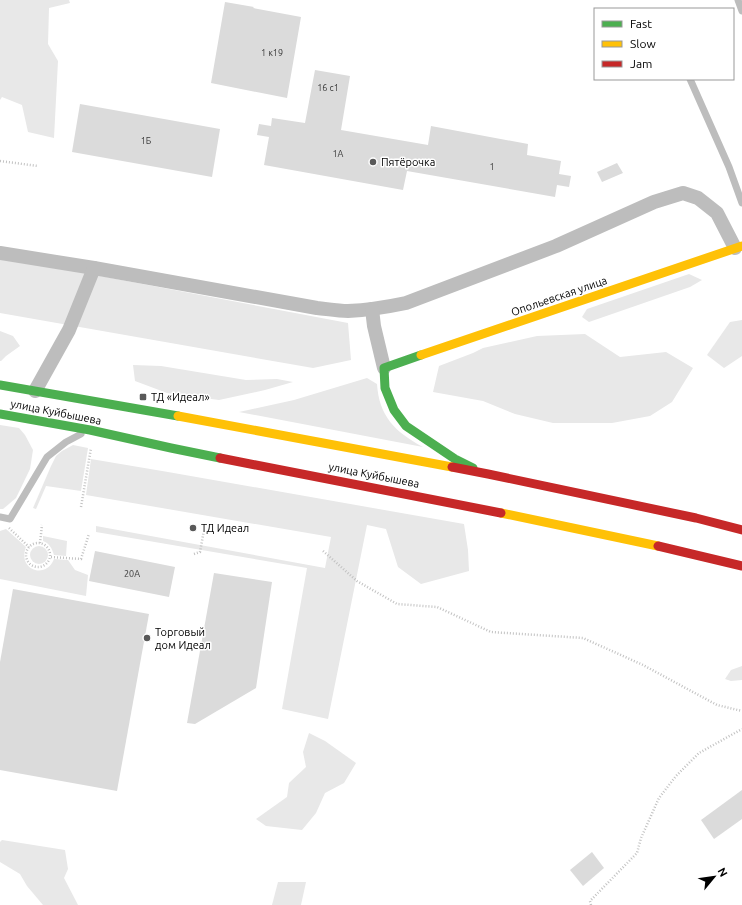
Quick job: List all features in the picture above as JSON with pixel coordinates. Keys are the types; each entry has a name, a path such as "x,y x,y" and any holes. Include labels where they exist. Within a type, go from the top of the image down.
{"main road":[{"name":"Опольевская улица","path":"384,368 739,247"},
{"path":"384,368 385,388 394,410 406,426 455,459 488,474"},
{"name":"улица Куйбышева","path":"0,385 488,474 696,518 742,530"},
{"name":"улица Куйбышева","path":"0,414 90,430 171,448 636,540 742,566"}],"street":[{"path":"0,253 94,268 317,308 347,311 387,307 406,303 556,246 654,202 683,193 698,198 716,213 739,247"},
{"path":"35,391 69,330 94,268"},
{"path":"372,309 374,326 384,368"}],"lane":[{"path":"738,0 742,11"},
{"path":"690,80 730,167 742,202"},
{"path":"0,517 10,519 47,457 66,442 90,430"}],"path":[{"path":"0,161 38,166"},
{"path":"81,507 91,448"},
{"path":"6,525 28,547"},
{"path":"40,543 42,525"},
{"path":"194,554 200,552 204,530"},
{"path":"51,556 81,559 89,534"},
{"path":"40,543 48,547 51,556 46,566 36,568 27,562 26,552 28,547 32,544 40,543"},
{"path":"323,551 358,581 397,604 437,607 491,632 583,638 643,665 717,705 742,710"},
{"path":"591,905 590,900 637,853 641,838 659,798 676,776 699,754 742,729"}],"shaded area":[{"path":"0,0 69,0 70,3 49,8 48,44 58,61 54,138 28,132 22,105 2,97 0,100"},
{"path":"0,257 348,323 351,360 313,368 0,313"},
{"path":"689,274 702,280 690,287 589,322 582,317 587,309"},
{"path":"742,320 742,356 724,368 707,355 730,322"},
{"path":"0,331 13,336 20,346 1,361 0,361"},
{"path":"585,334 620,357 666,352 693,368 672,402 650,416 612,423 553,423 515,414 483,401 433,392 439,366 483,348 537,336"},
{"path":"133,365 161,366 246,380 277,379 293,382 219,400 167,393 135,381"},
{"path":"367,378 377,384 381,405 390,422 404,435 423,447 239,412 294,400"},
{"path":"0,425 19,428 25,435 33,450 30,469 16,498 3,509 0,509"},
{"path":"73,445 88,448 81,491 46,486 36,509 33,508 56,456"},
{"path":"91,459 464,524 468,550 469,571 421,584 398,567 386,529 367,525 328,719 282,709 307,568 96,532 96,526 325,568 331,537 86,495"},
{"path":"6,529 26,547 24,555 25,562 34,570 45,569 54,559 68,560 75,570 88,575 86,596 0,579 0,531"},
{"path":"43,536 67,541 66,556 54,555 50,546 43,541"},
{"path":"39,546 45,549 48,555 45,561 39,564 33,561 30,555 33,549"},
{"path":"742,666 742,680 731,681 725,679 731,670"},
{"path":"309,733 325,741 356,763 344,783 325,793 316,813 302,830 266,826 256,819 287,797 289,783 306,767 303,752"},
{"path":"2,840 65,850 68,869 64,878 78,905 43,905 27,886 20,874 0,862 0,842"},
{"path":"278,882 306,882 301,905 272,905"}],"building":[{"path":"225,2 301,17 287,98 211,83"},
{"path":"315,70 350,76 341,130 428,145 431,126 528,144 527,155 561,161 559,174 571,176 569,187 557,185 555,197 407,171 403,190 264,165 269,137 257,135 259,124 271,126 272,118 305,123"},
{"path":"80,104 220,129 212,177 72,152"},
{"path":"617,163 623,173 602,182 597,172"},
{"path":"95,551 175,567 169,597 89,581"},
{"path":"214,573 272,582 256,688 195,724 187,723"},
{"path":"13,589 149,614 117,791 0,770 0,662"},
{"path":"742,790 742,819 714,839 701,820"},
{"path":"592,852 604,868 583,886 570,870"}],"traffic: fast":[{"path":"421,355 384,368 385,388 394,410 406,426 455,459 473,468"},
{"path":"0,385 178,416"},
{"path":"0,414 90,430 220,458"}],"traffic: slow":[{"path":"421,355 742,246"},
{"path":"178,416 452,467"},
{"path":"501,513 658,546"}],"traffic: jam":[{"path":"220,458 501,513"},
{"path":"452,467 696,518 742,530"},
{"path":"658,546 742,566"}],"place":[{"name":"Пятёрочка","path":"373,162"},
{"name":"ТД «Идеал»","path":"143,397"},
{"name":"ТД Идеал","path":"193,528"},
{"name":"Торговый дом Идеал","path":"147,638"}]}
